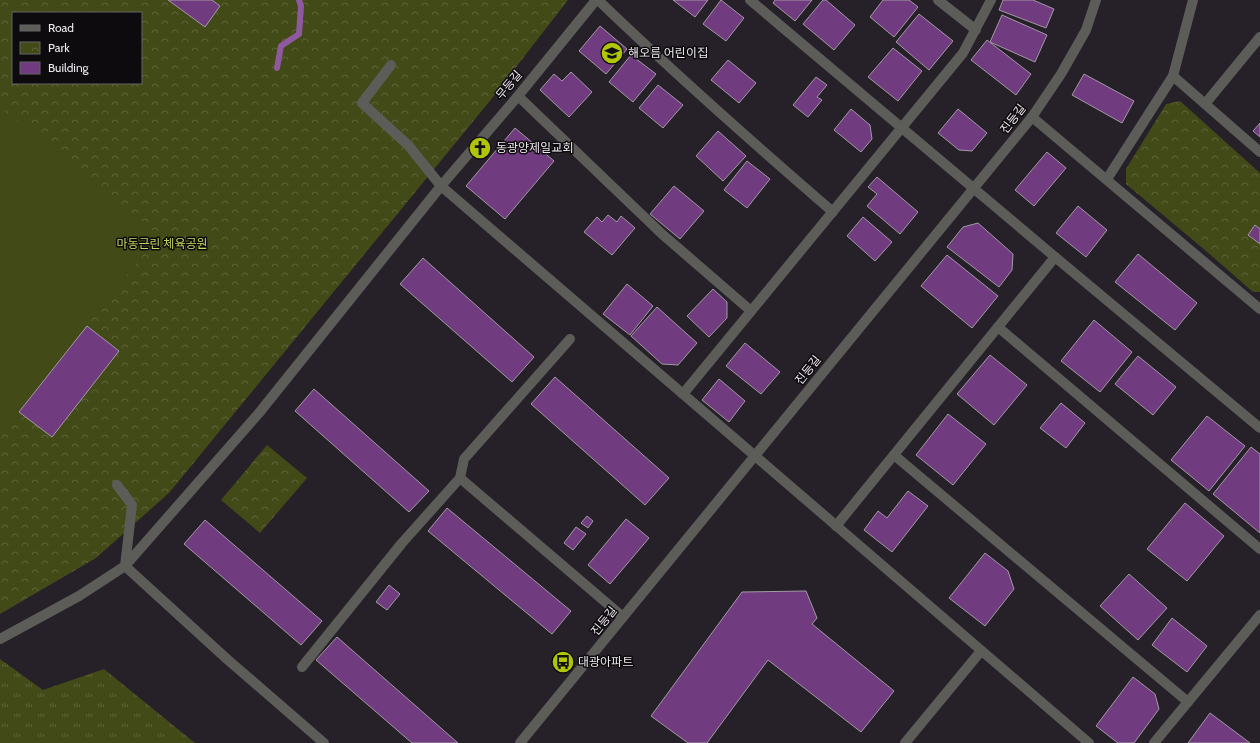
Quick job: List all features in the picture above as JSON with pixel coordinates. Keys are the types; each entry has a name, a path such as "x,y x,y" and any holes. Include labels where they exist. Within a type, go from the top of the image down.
{"street":[{"name":"무등길","path":"0,639 79,596 125,566 259,413 441,186 597,0"},
{"path":"597,0 740,132 833,212"},
{"path":"750,0 973,189 1260,428"},
{"path":"938,0 976,30"},
{"path":"683,394 963,53 991,0"},
{"name":"진등길","path":"520,743 1032,117 1062,74 1086,30 1096,0"},
{"path":"1106,179 1173,76 1193,0"},
{"path":"1206,104 1260,37"},
{"path":"391,65 362,103 408,145 441,186 1088,743"},
{"path":"1173,76 1260,152"},
{"path":"518,96 662,234 751,311"},
{"path":"1032,117 1260,309"},
{"path":"836,526 1055,257"},
{"path":"998,327 1260,549"},
{"path":"302,667 402,543 460,478 464,459 570,339"},
{"path":"894,455 1188,702"},
{"path":"460,478 623,617"},
{"path":"117,485 132,505 125,566 228,660 324,743"},
{"path":"1154,743 1260,615"},
{"path":"905,743 981,651"}],"green space":[{"name":"마동근린 체육공원","path":"0,0 568,0 489,102 169,493 96,558 0,614"},
{"path":"1180,101 1260,173 1260,292 1253,292 1126,184 1126,169 1166,104"},
{"path":"0,107 159,235 0,435"},
{"path":"267,445 307,478 260,533 221,500"},
{"path":"0,659 43,690 104,669 195,743 0,743"}],"building":[{"path":"168,0 212,0 220,6 205,27"},
{"path":"673,0 708,0 695,17"},
{"path":"721,0 744,18 726,41 703,24"},
{"path":"775,0 812,0 795,21 773,3"},
{"path":"823,0 826,0 855,25 834,50 803,24"},
{"path":"883,0 909,0 918,7 894,37 870,17"},
{"path":"1003,0 1033,0 1054,9 1046,28 999,10"},
{"path":"919,14 953,41 929,70 896,42"},
{"path":"1002,15 1047,35 1035,62 990,42"},
{"path":"600,26 627,49 606,74 579,51"},
{"path":"987,40 1031,74 1016,95 971,60"},
{"path":"893,48 922,71 898,101 868,77"},
{"path":"631,55 656,74 633,102 609,82"},
{"path":"728,60 756,83 739,103 711,80"},
{"path":"571,72 592,92 569,117 540,90 554,74 562,81"},
{"path":"1084,74 1134,101 1122,123 1072,95"},
{"path":"816,77 827,85 817,97 822,100 808,117 793,105"},
{"path":"658,85 683,105 663,128 639,108"},
{"path":"851,109 870,125 872,139 861,152 834,130"},
{"path":"958,109 987,133 972,151 959,150 938,133"},
{"path":"1260,123 1260,137 1253,131"},
{"path":"515,128 554,161 505,219 466,186"},
{"path":"718,131 746,156 723,181 696,156"},
{"path":"1047,152 1066,168 1034,206 1015,190"},
{"path":"747,161 770,179 747,208 724,190"},
{"path":"877,177 918,212 900,234 867,206 877,194 868,187"},
{"path":"674,186 704,211 680,239 650,214"},
{"path":"1078,206 1107,230 1086,257 1056,233"},
{"path":"608,215 617,222 621,216 635,228 612,255 584,232 597,217 602,222"},
{"path":"863,217 892,242 875,261 847,236"},
{"path":"978,223 1013,254 1012,270 999,287 947,247 963,227"},
{"path":"1255,225 1260,229 1260,244 1248,235"},
{"path":"1138,254 1197,303 1175,330 1115,282"},
{"path":"947,255 998,296 972,328 921,286"},
{"path":"423,258 534,357 512,382 400,284"},
{"path":"627,284 653,306 630,335 603,314"},
{"path":"713,289 727,302 727,318 709,337 687,316"},
{"path":"657,307 697,343 678,365 662,364 631,336"},
{"path":"1094,320 1132,352 1100,392 1061,361"},
{"path":"87,326 119,351 52,437 19,412"},
{"path":"745,343 780,372 761,394 726,366"},
{"path":"990,355 1027,385 994,425 957,394"},
{"path":"1138,356 1176,387 1153,415 1115,384"},
{"path":"555,377 669,478 645,505 531,404"},
{"path":"719,379 745,401 729,422 702,400"},
{"path":"314,389 429,491 409,512 295,411"},
{"path":"1061,403 1085,423 1066,448 1040,428"},
{"path":"948,414 986,444 953,485 916,455"},
{"path":"1207,416 1245,446 1209,491 1171,460"},
{"path":"1251,447 1260,454 1260,533 1213,494"},
{"path":"908,491 928,506 892,552 864,530 878,511 887,518"},
{"path":"1185,503 1224,536 1187,581 1147,549"},
{"path":"447,508 571,611 552,634 428,531"},
{"path":"587,516 593,521 588,528 581,523"},
{"path":"626,519 649,538 610,584 588,565"},
{"path":"205,520 322,621 301,645 184,544"},
{"path":"576,527 586,534 573,550 564,543"},
{"path":"985,553 1008,571 1014,589 985,626 949,598"},
{"path":"1129,574 1167,608 1138,640 1100,606"},
{"path":"389,585 400,594 387,610 376,602"},
{"path":"806,591 817,618 812,624 894,691 861,732 768,660 707,743 688,743 651,716 742,592"},
{"path":"1172,618 1207,646 1187,672 1152,645"},
{"path":"337,637 458,743 412,743 316,660"},
{"path":"1133,677 1155,694 1159,709 1134,743 1118,743 1096,726"},
{"path":"1210,713 1250,743 1188,743"}],"waterway":[{"path":"277,68 281,46 299,34 301,6 299,0"}],"place":[{"name":"해오름 어린이집","path":"612,53"},
{"name":"동광양제일교회","path":"480,148"},
{"name":"대광아파트","path":"563,662"}]}
